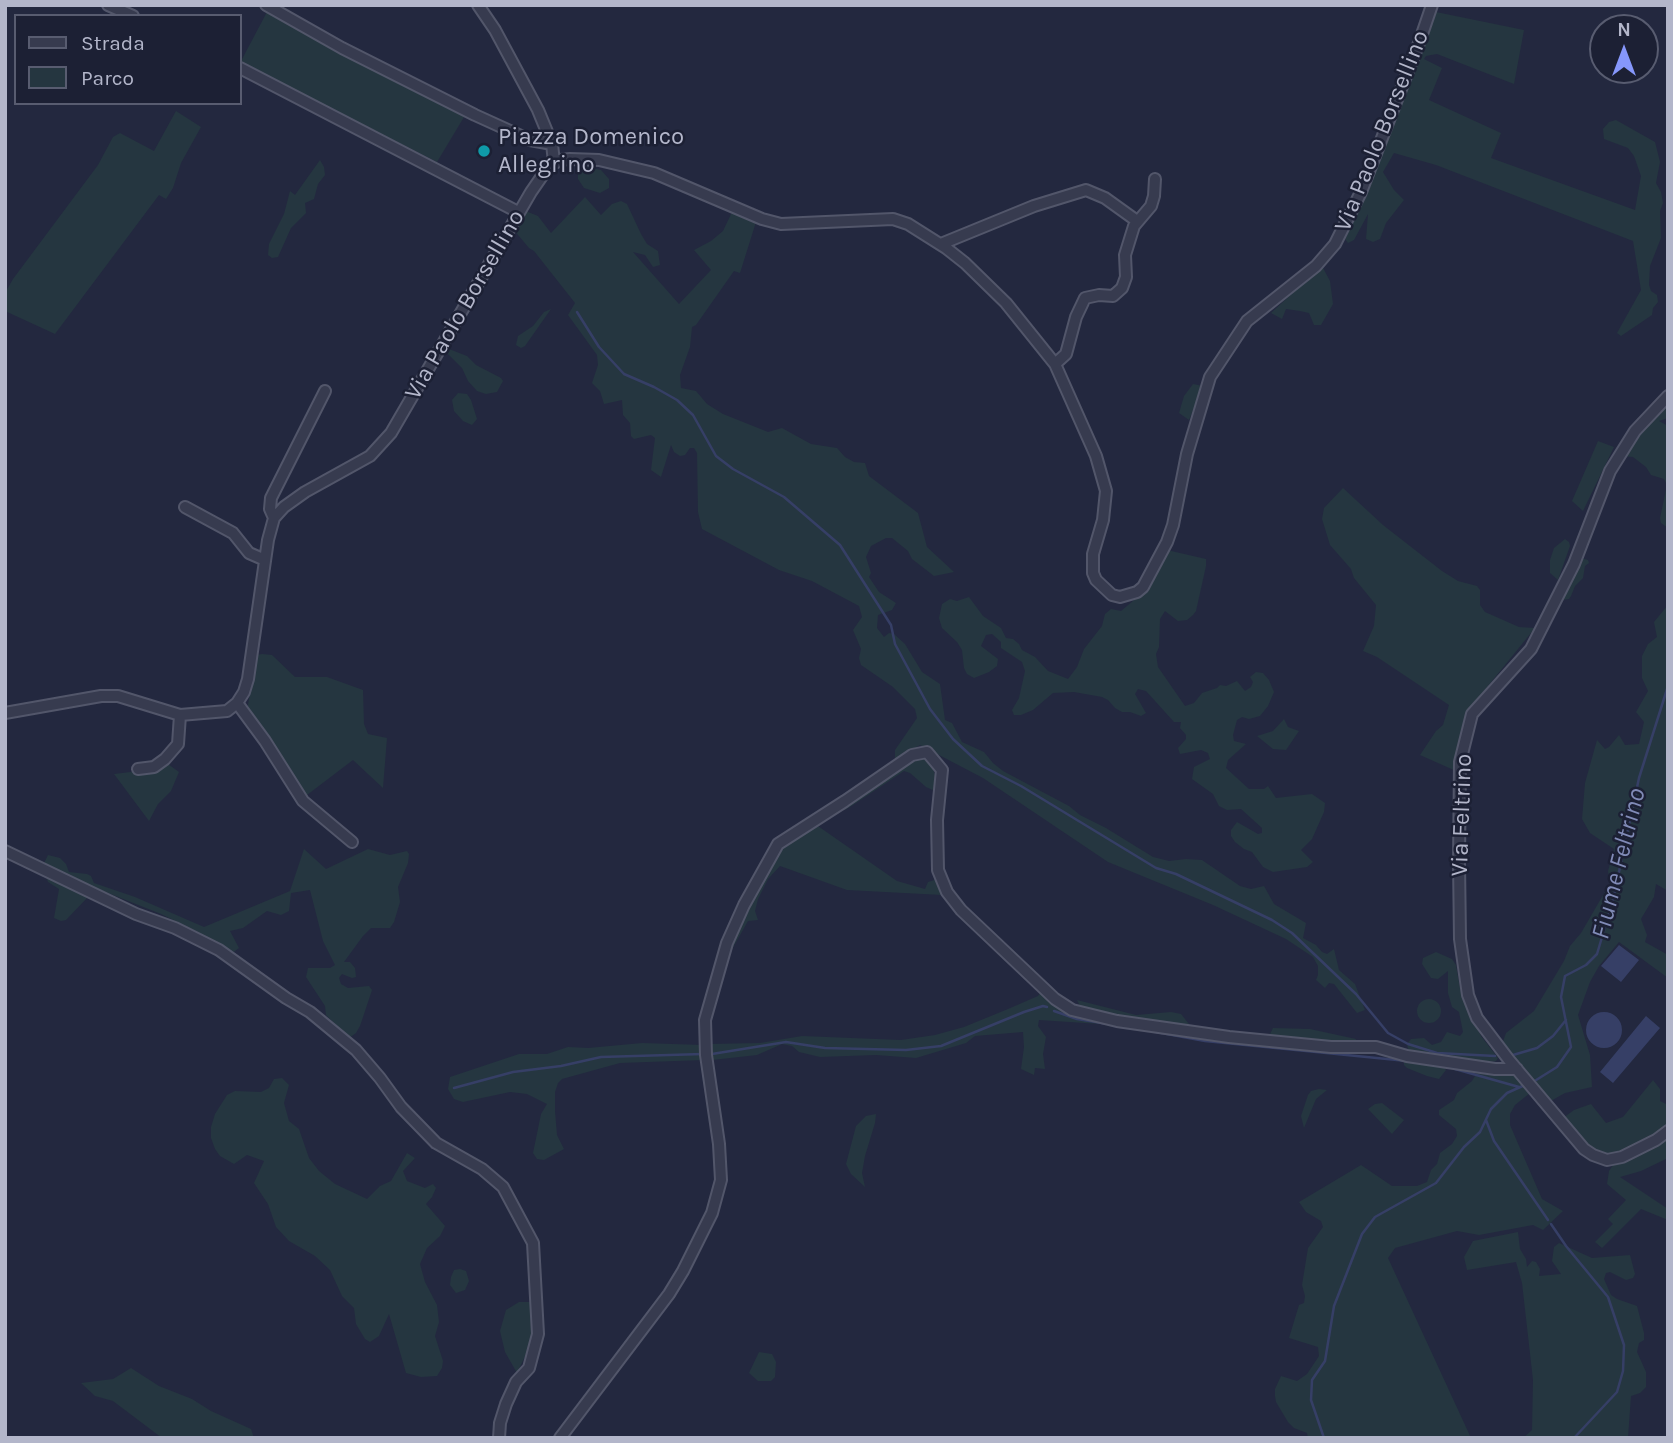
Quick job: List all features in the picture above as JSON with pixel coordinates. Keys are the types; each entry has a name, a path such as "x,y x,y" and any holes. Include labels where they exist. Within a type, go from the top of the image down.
{"street":[{"path":"108,5 128,14"},
{"path":"266,5 342,48 475,115 530,140 552,144"},
{"path":"478,5 517,68 538,110 552,144 554,162"},
{"name":"Via Paolo Borsellino","path":"274,518 305,492 370,456 391,433 518,212 545,171 554,162 584,158 654,173 762,219 781,224 893,219 908,224 965,263 1006,303 1055,364 1096,456 1106,491 1103,520 1093,554 1093,573 1112,595 1129,596 1143,587 1173,525 1187,454 1210,377 1247,321 1316,266 1335,244 1361,192 1432,5"},
{"path":"242,69 518,212"},
{"path":"1055,364 1066,354 1076,317 1085,298 1113,296 1122,288 1126,277 1125,255 1137,221 1151,206 1155,179"},
{"path":"940,244 1034,206 1086,190 1105,198 1137,221"},
{"path":"5,713 101,696 118,696 180,715 226,711 237,703 248,679 265,560 274,518 270,509 271,498 325,391"},
{"name":"Via Feltrino","path":"1668,396 1635,431 1610,471 1574,564 1545,624 1531,649 1472,714 1460,762 1460,939 1468,995 1477,1018 1584,1149 1607,1160 1622,1157 1668,1132"},
{"path":"185,507 233,533 249,552 265,560"},
{"path":"237,703 265,741 303,802 352,842"},
{"path":"138,769 154,767 166,759 178,744 180,715"},
{"path":"560,1438 668,1294 683,1271 712,1213 721,1180 719,1144 706,1055 705,1020 727,943 744,905 778,845 912,755 927,752 942,770 937,820 938,870 947,892 961,910 1055,999 1072,1010 1117,1021 1229,1037 1331,1047 1376,1047 1407,1056 1495,1069 1517,1069"},
{"path":"5,851 127,910 175,928 219,950 285,998 310,1012 356,1050 401,1108 436,1143 482,1169 503,1187 533,1242 538,1334 528,1368 516,1381 506,1404 499,1438"}],"green space":[{"path":"268,10 467,112 437,162 242,64"},
{"path":"1436,12 1524,30 1514,84 1437,54 1424,59 1442,68 1429,100 1501,133 1491,158 1635,210 1641,176 1634,156 1628,148 1604,139 1603,129 1609,122 1616,120 1655,142 1660,162 1656,183 1663,203 1660,211 1661,238 1650,266 1649,285 1651,291 1657,295 1658,302 1652,315 1621,336 1617,333 1641,290 1633,241 1436,165 1394,153 1383,172 1404,200 1386,223 1380,239 1373,242 1366,239 1368,214 1354,240 1348,243 1345,239 1361,206"},
{"path":"176,111 201,127 181,163 173,188 166,199 159,195 55,334 5,311 5,293 13,279 98,165 113,137 120,133 154,151"},
{"path":"320,160 325,175 318,184 314,199 305,203 306,213 291,228 278,257 272,258 268,255 269,244 284,214 290,191 295,195"},
{"path":"580,167 601,170 609,179 609,188 600,193 584,188 578,174"},
{"path":"585,197 601,215 612,204 621,201 627,204 647,244 658,251 660,265 653,267 645,255 633,252 679,304 711,270 694,250 723,231 732,212 756,222 740,273 734,271 692,327 690,347 680,375 681,388 696,391 707,404 723,414 768,432 782,428 811,444 837,448 854,462 865,463 869,476 918,513 927,547 954,572 934,576 912,559 908,551 892,538 886,538 871,546 866,557 871,573 869,577 879,592 896,603 892,610 878,615 877,628 884,637 889,633 894,634 905,644 922,672 940,684 945,720 952,723 962,742 984,752 1003,771 1069,806 1153,857 1169,861 1202,860 1240,886 1251,889 1264,886 1274,904 1306,923 1303,938 1327,954 1334,949 1339,970 1355,984 1365,1010 1357,1013 1334,984 1329,983 1325,988 1316,980 1318,966 1313,957 1286,939 1213,905 1108,862 983,778 920,745 895,760 895,750 917,718 915,709 893,687 861,665 861,649 853,630 862,617 859,606 812,581 779,570 702,529 698,512 697,453 694,448 680,456 674,452 671,445 661,477 651,470 655,438 651,435 634,439 631,436 630,423 623,415 622,400 604,404 600,391 592,383 598,365 597,355 568,315 575,303 513,229 523,210 538,216 551,233"},
{"path":"1322,266 1330,281 1333,304 1321,325 1314,325 1309,313 1286,309 1282,319 1271,313"},
{"path":"551,309 525,346 521,348 516,345 518,336 533,326 544,312"},
{"path":"449,349 467,356 476,365 501,378 503,381 497,392 486,394 477,391 462,368 448,354"},
{"path":"1193,384 1203,386 1189,420 1179,413 1184,396"},
{"path":"458,393 467,394 471,400 477,419 472,425 463,421 454,411 452,400"},
{"path":"1668,400 1668,418 1659,421 1668,426 1668,528 1661,523 1660,518 1667,485 1664,479 1651,475 1646,467 1633,457 1622,456 1636,432"},
{"path":"1598,441 1614,447 1583,511 1572,501"},
{"path":"1343,488 1383,525 1442,571 1458,581 1477,586 1480,590 1480,605 1485,612 1519,627 1535,628 1475,702 1462,731 1456,771 1420,755 1443,725 1449,705 1377,657 1363,651 1374,626 1376,605 1330,545 1322,519 1324,508"},
{"path":"1565,539 1570,546 1558,580 1550,573 1550,560 1554,548"},
{"path":"1167,550 1206,559 1206,566 1193,615 1187,620 1178,621 1165,611 1160,619 1159,647 1156,654 1158,667 1185,706 1194,703 1202,693 1220,685 1226,686 1237,681 1245,691 1251,687 1253,682 1250,677 1256,672 1263,673 1269,680 1274,692 1260,716 1237,720 1234,741 1246,744 1228,760 1226,768 1249,789 1264,789 1268,786 1276,798 1312,794 1325,803 1324,812 1312,839 1301,850 1313,862 1307,867 1273,872 1263,867 1252,852 1235,842 1231,830 1237,822 1258,834 1262,833 1262,828 1241,809 1227,810 1219,806 1213,794 1192,779 1194,767 1210,759 1208,753 1201,750 1180,754 1178,748 1186,739 1180,728 1181,722 1174,722 1146,691 1138,689 1135,694 1146,713 1141,716 1122,712 1102,697 1074,692 1053,693 1033,710 1014,715 1012,710 1019,698 1025,671 1022,662 1001,648 1001,642 992,634 986,635 981,646 998,659 997,666 974,678 967,674 964,668 962,650 957,642 942,628 939,618 942,604 950,599 957,601 969,597 983,616 1001,628 1006,638 1013,639 1048,671 1068,679 1077,667 1084,649 1102,626 1105,614 1111,609 1121,611 1146,590"},
{"path":"1578,557 1588,560 1589,563 1569,599 1562,600 1560,598"},
{"path":"1668,605 1668,891 1656,884 1654,897 1641,919 1647,935 1645,942 1668,955 1668,978 1619,942 1599,966 1590,982 1578,1015 1590,1055 1592,1087 1565,1093 1549,1102 1502,1044 1506,1033 1534,1011 1570,946 1581,933 1610,883 1608,871 1614,849 1590,833 1582,819 1585,783 1597,740 1605,749 1619,735 1625,745 1639,744 1644,722 1636,712 1648,691 1642,678 1642,656 1648,644 1657,637 1654,622"},
{"path":"257,655 272,655 295,677 327,677 363,690 364,724 368,734 387,738 383,788 353,760 307,795 302,793 247,710"},
{"path":"1284,719 1288,727 1299,731 1286,750 1273,749 1257,736 1273,731"},
{"path":"923,758 932,765 937,789 935,791 904,771 845,810 841,807 905,764"},
{"path":"168,764 179,772 171,791 158,804 149,821 114,774 155,769"},
{"path":"815,824 897,881 925,889 928,882 938,879 942,895 847,890 780,866 768,879 758,899 755,911 758,920 748,921 718,974 751,902 782,846"},
{"path":"304,849 326,869 368,849 390,855 407,851 409,854 398,887 400,902 394,922 390,928 371,928 344,962 350,962 355,968 356,977 342,974 339,978 341,984 348,988 369,986 372,990 360,1026 349,1038 326,1015 325,1006 306,977 308,968 330,968 335,965 323,941 310,890 291,893 289,911 281,915 267,911 243,928 230,931 239,948 231,954 198,932 161,914 93,887 88,889 43,865 48,855 60,858 69,872 87,874 94,883 135,897 204,927 290,891"},
{"path":"45,874 88,897 66,920 54,918 59,889 48,882"},
{"path":"1436,952 1452,959 1456,965 1460,988 1468,1009 1481,1036 1498,1058 1496,1061 1412,1052 1408,1049 1407,1044 1411,1039 1424,1038 1432,1045 1441,1042 1447,1032 1460,1036 1463,1032 1459,1012 1452,1007 1448,993 1448,971 1438,979 1431,978 1422,964 1423,958"},
{"path":"1042,990 1115,1025 1039,1020 1038,1026 1046,1037 1043,1054 1045,1069 1035,1068 1034,1075 1021,1069 1023,1032 975,1036 966,1043 916,1058 876,1055 820,1057 782,1044 757,1055 712,1060 710,1044 760,1043 802,1036 901,1040 935,1035 964,1027 1008,1009 1038,996"},
{"path":"1429,999 1438,1002 1441,1011 1438,1020 1429,1023 1420,1020 1417,1011 1420,1002"},
{"path":"1077,1000 1136,1015 1171,1012 1181,1014 1193,1029 1088,1009 1080,1006"},
{"path":"1273,1028 1310,1029 1356,1039 1355,1043 1350,1045 1268,1038"},
{"path":"642,1043 703,1045 704,1060 620,1063 562,1079 555,1092 555,1111 557,1135 564,1149 544,1160 537,1159 533,1153 541,1114 547,1104 527,1094 510,1092 463,1102 454,1099 448,1089 450,1077 519,1054 547,1054 568,1047"},
{"path":"1404,1058 1443,1066 1446,1070 1439,1079 1427,1076 1407,1068"},
{"path":"1478,1071 1514,1076 1530,1093 1515,1105 1510,1114 1510,1125 1542,1199 1563,1211 1543,1230 1533,1225 1479,1235 1457,1231 1395,1248 1388,1258 1471,1438 1308,1438 1307,1433 1294,1428 1288,1422 1275,1396 1281,1376 1297,1381 1307,1374 1319,1356 1318,1347 1289,1338 1299,1305 1304,1303 1302,1285 1308,1248 1323,1227 1321,1221 1306,1212 1299,1202 1361,1165 1392,1186 1417,1186 1427,1182 1440,1153 1452,1144 1457,1136 1456,1129 1439,1115 1439,1110 1454,1100 1457,1093 1472,1081"},
{"path":"282,1078 289,1085 284,1103 289,1121 299,1129 309,1158 319,1171 335,1184 367,1199 380,1186 391,1181 407,1153 415,1158 403,1171 407,1181 425,1188 433,1184 436,1188 426,1204 445,1226 440,1236 427,1248 420,1264 425,1282 437,1305 439,1322 435,1336 443,1361 437,1376 421,1377 406,1373 389,1314 379,1336 370,1342 365,1339 356,1324 354,1308 342,1296 330,1270 315,1256 289,1241 276,1227 268,1204 254,1183 264,1161 247,1155 234,1164 220,1156 215,1149 211,1127 215,1114 227,1095 235,1091 261,1092 269,1088 274,1079"},
{"path":"1653,1080 1660,1089 1660,1101 1668,1105 1668,1128 1625,1153 1609,1156 1589,1146 1563,1118 1574,1110 1591,1104 1606,1123 1623,1117"},
{"path":"1319,1089 1327,1090 1316,1099 1304,1128 1301,1116 1308,1095"},
{"path":"1382,1103 1404,1120 1392,1134 1368,1109"},
{"path":"876,1114 862,1173 865,1187 851,1174 846,1164 856,1126 866,1116"},
{"path":"1668,1137 1668,1158 1641,1171 1620,1177 1668,1209 1668,1220 1641,1209 1602,1248 1595,1242 1613,1224 1608,1219 1626,1200 1607,1184 1609,1171 1613,1165"},
{"path":"1518,1232 1520,1249 1527,1267 1532,1261 1536,1262 1540,1269 1539,1276 1561,1274 1552,1261 1554,1247 1559,1243 1592,1258 1630,1255 1635,1274 1633,1278 1626,1280 1610,1272 1606,1273 1604,1279 1611,1295 1637,1306 1644,1333 1644,1340 1639,1343 1637,1352 1646,1372 1646,1387 1631,1396 1628,1438 1523,1438 1532,1430 1533,1380 1522,1283 1516,1262 1467,1270 1464,1257 1473,1241"},
{"path":"454,1270 466,1271 469,1281 465,1290 456,1293 450,1285 451,1277"},
{"path":"519,1302 534,1302 531,1344 517,1373 505,1352 500,1331 506,1310"},
{"path":"759,1352 772,1354 776,1362 775,1377 771,1381 758,1381 749,1373"},
{"path":"131,1368 159,1386 192,1399 251,1429 254,1438 162,1438 113,1401 95,1396 81,1383 113,1379"}],"water":[{"path":"1619,945 1639,960 1621,982 1601,966"},
{"path":"1604,1012 1616,1018 1622,1030 1616,1042 1604,1048 1592,1042 1586,1030 1592,1018"},
{"path":"1646,1016 1660,1028 1613,1083 1600,1072"}],"waterway":[{"path":"577,312 599,347 624,374 677,400 693,415 716,456 733,469 784,497 840,545 891,625 895,644 930,709 953,739 982,766 1021,786 1156,868 1176,874 1272,920 1292,933 1356,994 1388,1033 1408,1044 1437,1053 1495,1056"},
{"name":"Fiume Feltrino","path":"1533,1082 1557,1067 1571,1047 1561,997 1565,976 1586,965 1597,954 1613,900 1639,778 1668,686"},
{"path":"712,1054 786,1042 825,1048 906,1050 941,1046 1024,1012 1047,1007"},
{"path":"1054,1011 1077,1019 1108,1024"},
{"path":"1513,1055 1537,1048 1553,1036 1566,1020"},
{"path":"1156,1032 1205,1041 1407,1061"},
{"path":"454,1088 513,1072 561,1066 601,1057 703,1054"},
{"path":"1455,1069 1519,1087"},
{"path":"1324,1438 1311,1400 1312,1380 1325,1361 1334,1306 1362,1234 1375,1217 1436,1183 1464,1147 1480,1132 1491,1109 1507,1093 1527,1084"},
{"name":"Fiume Feltrino","path":"1486,1120 1494,1141 1548,1220"},
{"name":"Fiume Feltrino","path":"1551,1224 1608,1297 1624,1345 1623,1371 1617,1392 1574,1438"}],"place":[{"name":"Piazza Domenico Allegrino","path":"484,151"}]}
